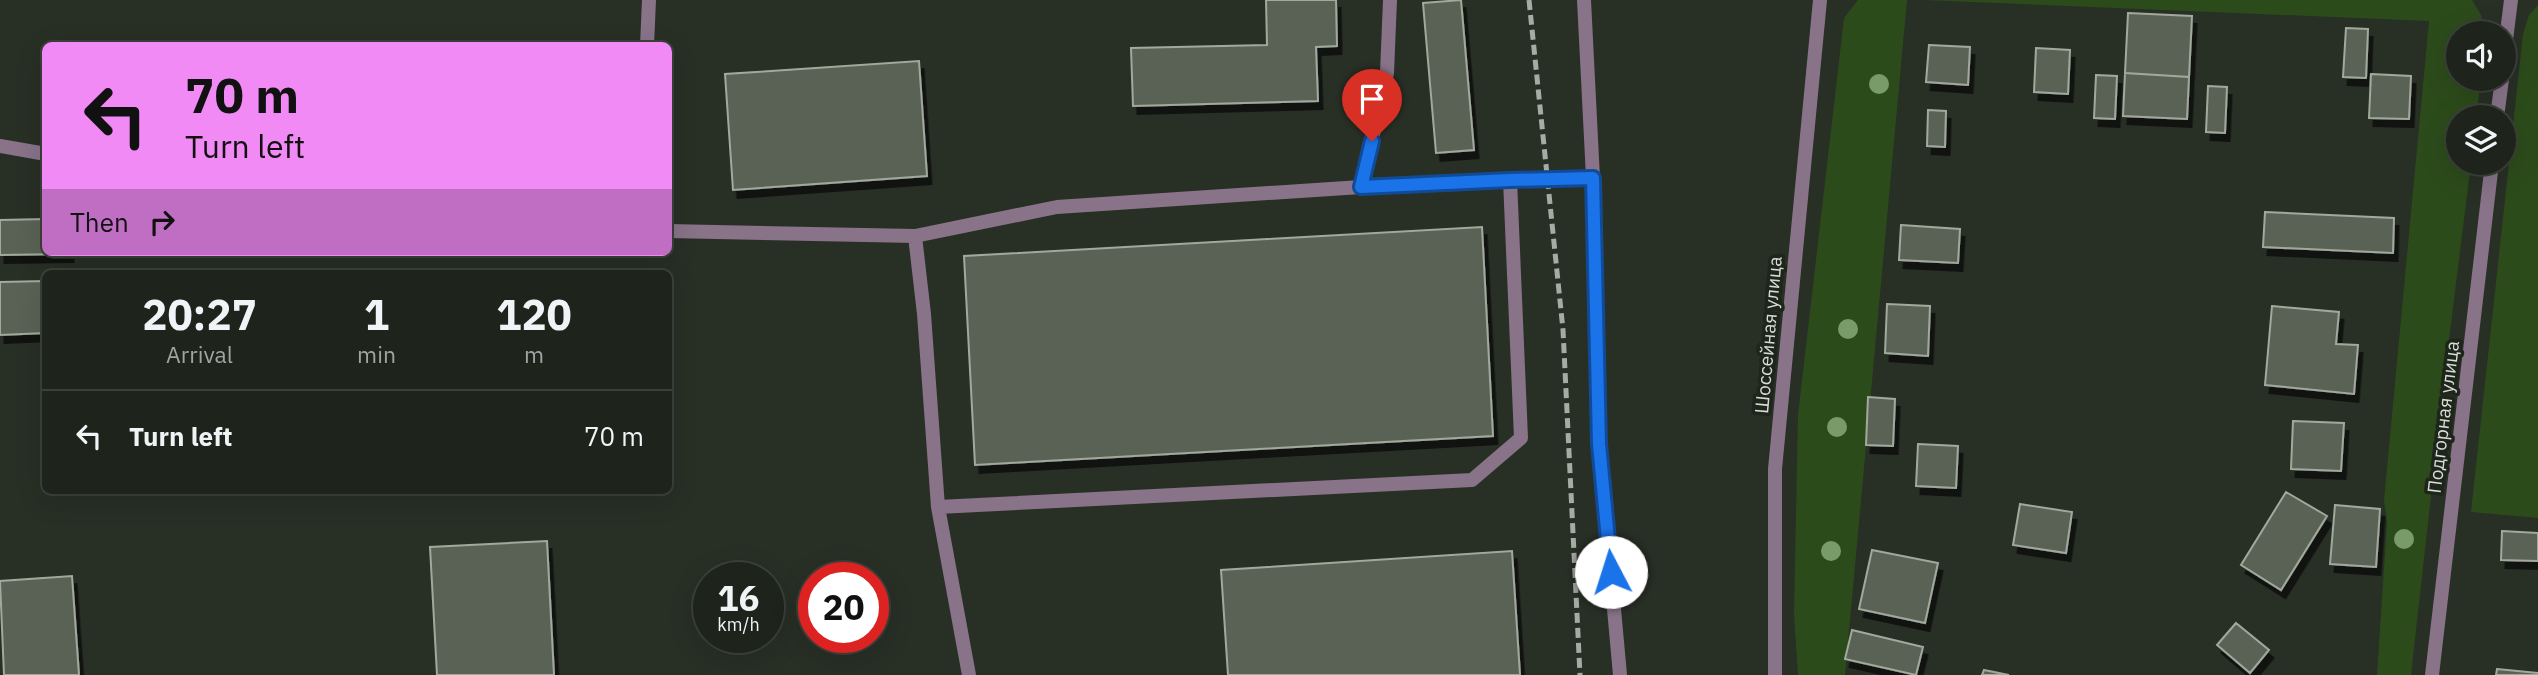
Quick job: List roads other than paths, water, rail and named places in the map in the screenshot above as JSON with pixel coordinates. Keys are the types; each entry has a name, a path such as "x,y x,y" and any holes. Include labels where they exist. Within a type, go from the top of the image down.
{"street":[{"path":"648,42 649,0"},
{"path":"1361,187 1387,73 1390,0"},
{"path":"1584,0 1593,178 1599,444 1620,675"},
{"name":"Шоссейная улица","path":"1775,675 1775,468 1820,0"},
{"path":"2508,21 2511,0"},
{"path":"0,146 42,154"},
{"name":"Подгорная улица","path":"2432,675 2491,175"},
{"path":"672,231 915,236 1057,207 1361,187 1593,178"},
{"path":"938,507 1472,480 1521,438 1510,180"},
{"path":"915,236 924,314 938,507 968,675"}],"railway":[{"path":"1529,0 1563,330 1580,675"}]}
